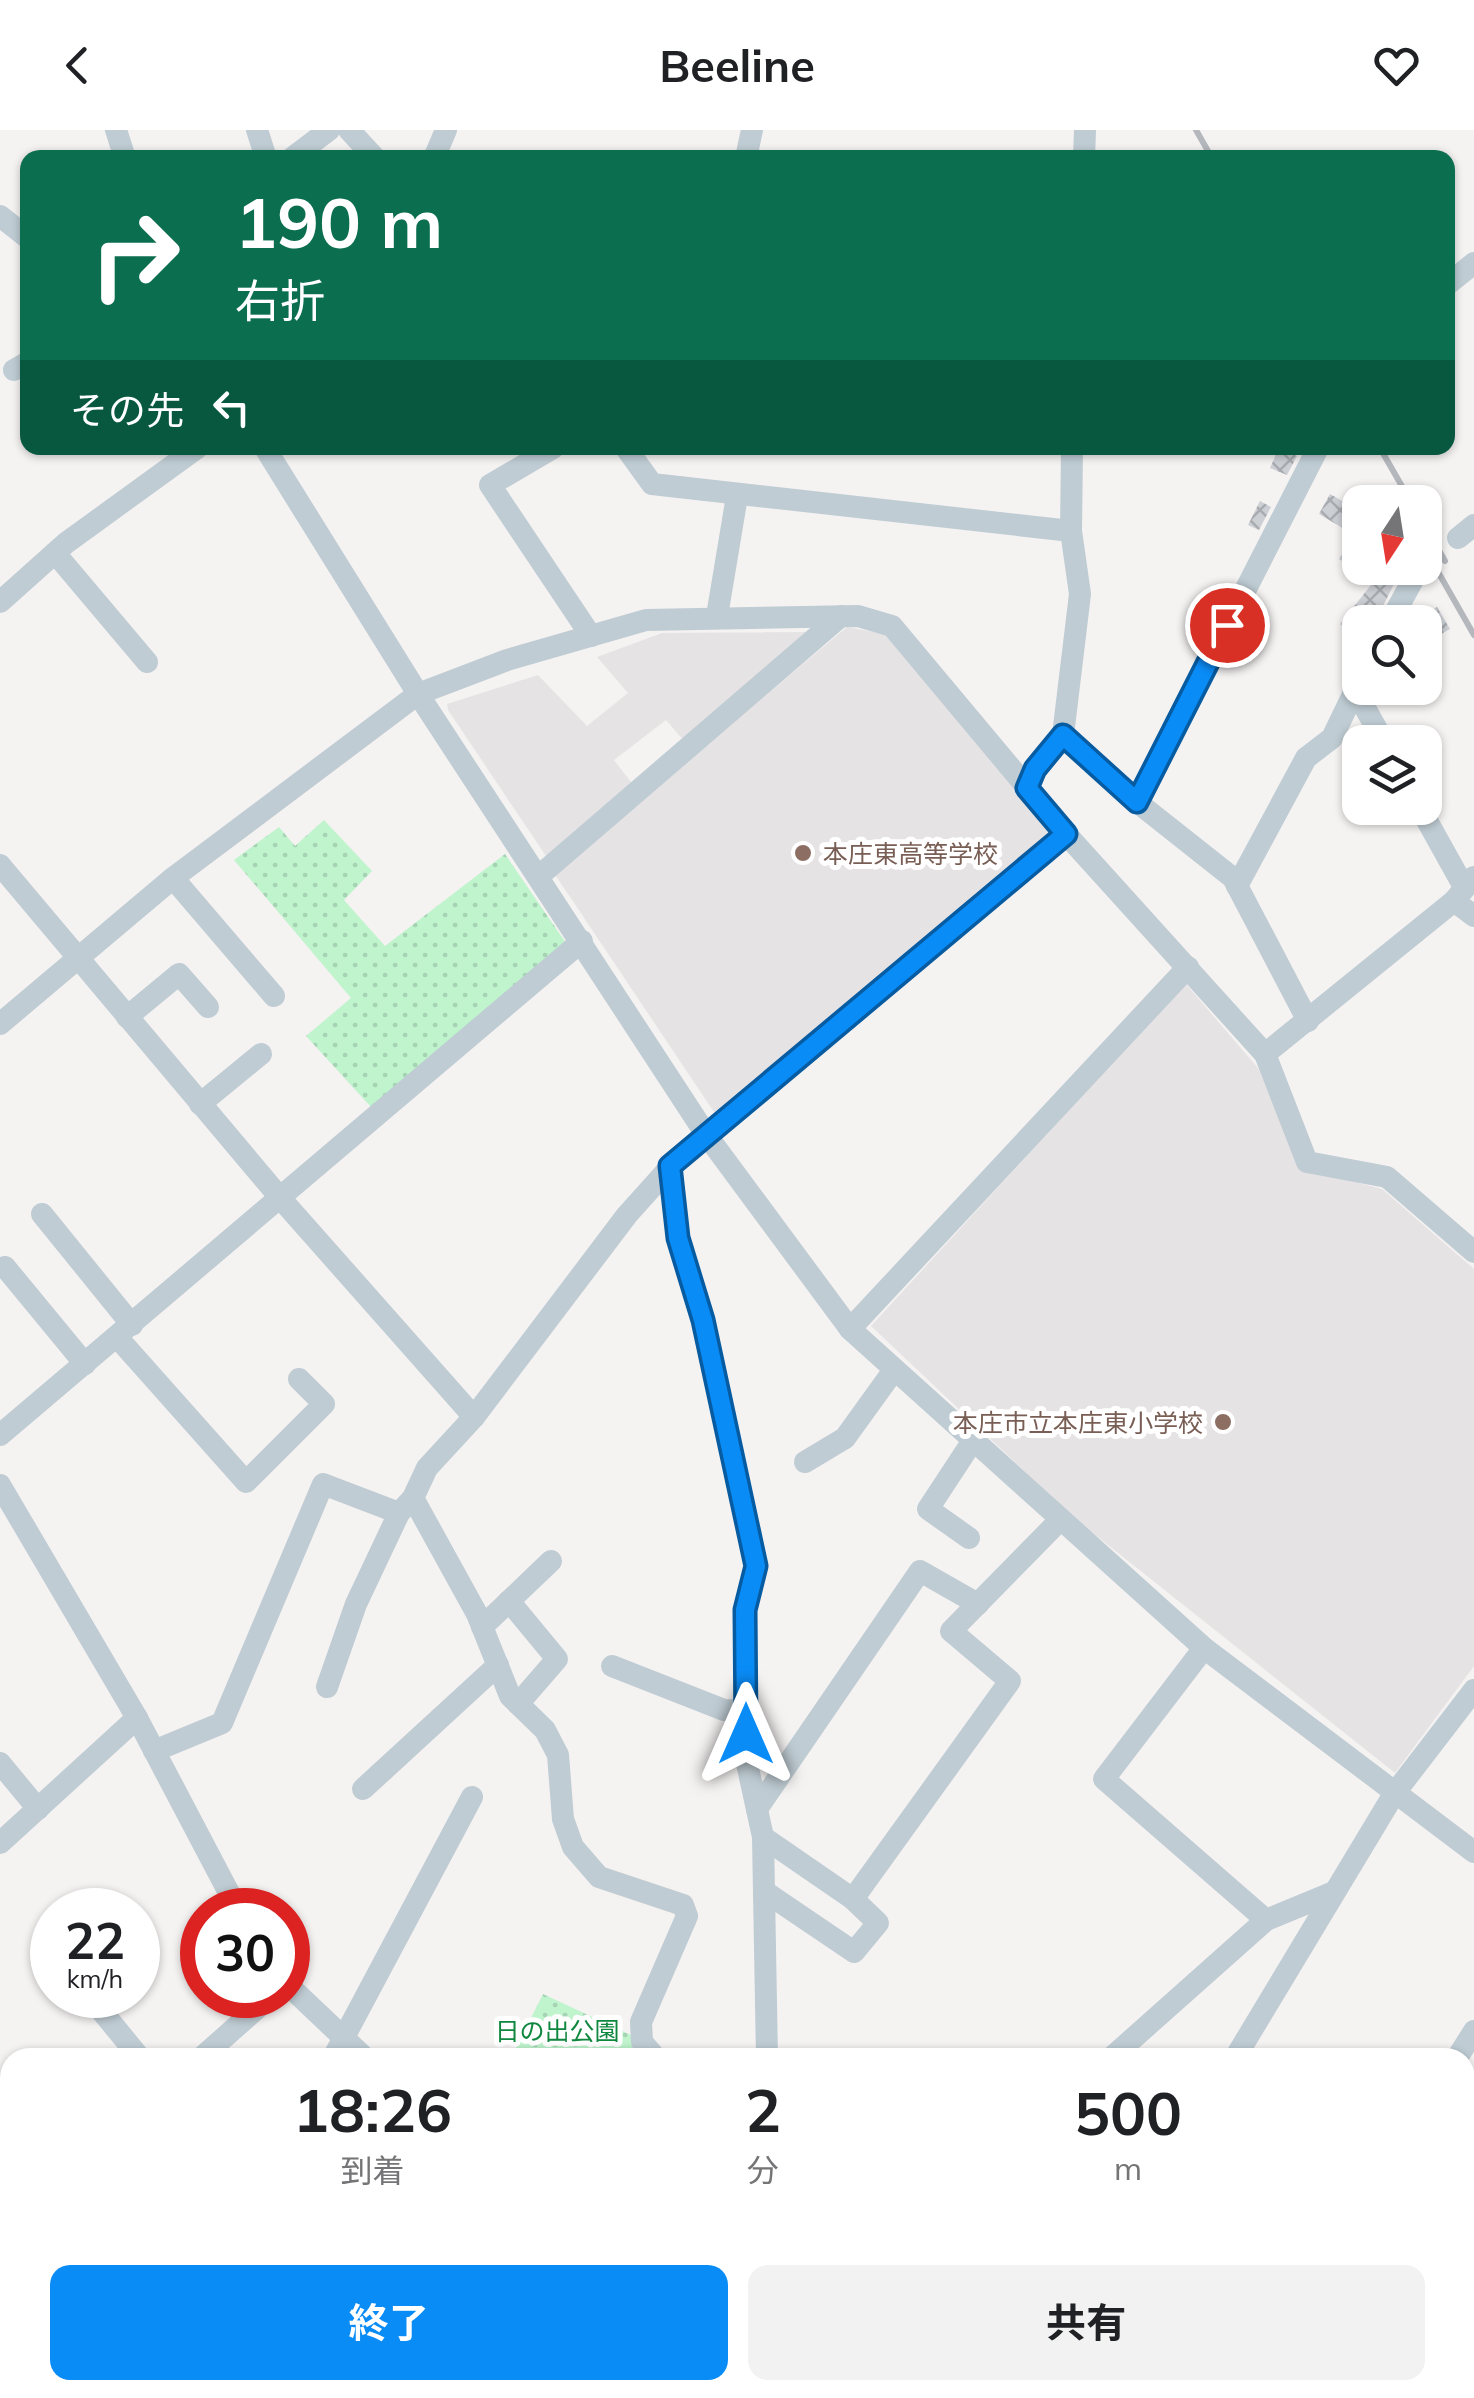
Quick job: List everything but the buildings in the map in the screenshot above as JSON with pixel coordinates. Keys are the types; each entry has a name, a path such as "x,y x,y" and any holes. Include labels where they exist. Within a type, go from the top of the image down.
{"street":[{"path":"302,150 329,130"},
{"path":"349,130 368,150"},
{"path":"0,602 56,553 188,455"},
{"path":"269,455 418,694 705,1133 850,1330 1204,1648 1474,1852"},
{"path":"542,455 490,485 591,636"},
{"path":"631,455 652,484 1070,531"},
{"path":"1027,788 1035,769 1063,735 1080,594 1070,531 1072,455"},
{"path":"1137,802 1314,455"},
{"path":"717,616 737,496"},
{"path":"56,553 147,662"},
{"path":"539,876 842,616"},
{"path":"0,1024 172,878 418,694 507,660 646,620 842,616 892,626 1066,834 1265,1054 1307,1162 1388,1177 1474,1252"},
{"path":"1237,886 1306,758 1332,738 1348,705"},
{"path":"1063,735 1137,802 1233,878 1308,1021"},
{"path":"1429,825 1464,888 1474,916"},
{"path":"327,1687 356,1604 427,1468 474,1417 670,1166 1066,834"},
{"path":"0,865 282,1200 474,1417"},
{"path":"172,878 274,996"},
{"path":"1265,1054 1464,888"},
{"path":"0,1435 282,1200 582,941"},
{"path":"850,1330 1188,967"},
{"path":"127,1017 179,974 208,1007"},
{"path":"200,1104 261,1054"},
{"path":"670,1166 678,1238 703,1320 756,1566 745,1610 746,1758 763,1837 767,2048"},
{"path":"42,1214 125,1331 246,1482 324,1404 299,1378"},
{"path":"5,1267 85,1364"},
{"path":"805,1462 845,1438 894,1370"},
{"path":"969,1538 928,1508 972,1442"},
{"path":"154,1751 222,1723 323,1484 406,1506 482,1627 518,1704 545,1730 558,1754 563,1819 573,1846 599,1877 684,1906 687,1916 641,2022 642,2042 647,2048"},
{"path":"0,1485 136,1718 226,1888"},
{"path":"853,1899 1010,1680 952,1631 1059,1521"},
{"path":"482,1627 551,1562"},
{"path":"756,1808 920,1571 978,1604"},
{"path":"509,1601 557,1659 518,1704"},
{"path":"1204,1648 1104,1779 1266,1920"},
{"path":"362,1789 498,1666"},
{"path":"612,1666 724,1710 746,1710"},
{"path":"1241,2048 1394,1794 1473,1692"},
{"path":"0,1843 136,1718"},
{"path":"0,1764 38,1809"},
{"path":"310,2012 338,2047 472,1797"},
{"path":"763,1837 853,1899 878,1922 854,1952 764,1891"},
{"path":"1121,2048 1266,1920 1334,1892"},
{"path":"107,2018 132,2048"},
{"path":"212,2048 246,2018"}],"shaded area":[{"name":"本庄東高等学校","path":"847,627 890,635 1053,834 716,1115 554,873"},
{"path":"816,632 685,742 666,720 614,760 634,786 548,859 448,710 447,704 538,675 587,726 628,693 597,657 662,633"},
{"name":"本庄市立本庄東小学校","path":"1185,983 1258,1068 1306,1169 1382,1189 1474,1269 1474,1666 1395,1773 1074,1518 871,1326"}],"green space":[{"path":"324,820 372,871 344,900 385,946 505,854 566,943 371,1107 306,1036 351,998 234,860 279,827 295,846"},
{"name":"日の出公園","path":"543,1994 633,2036 640,2048 516,2048"}],"railway":[{"path":"1196,130 1207,150"},
{"path":"1384,455 1401,485"},
{"path":"1442,556 1445,561"},
{"path":"1442,579 1474,635"}],"place":[{"name":"本庄東高等学校","path":"803,853"},
{"name":"本庄市立本庄東小学校","path":"1223,1422"}],"route":[{"path":"746,1734 745,1610 756,1566 703,1320 678,1238 670,1166 1066,834 1027,788 1035,769 1063,735 1137,802 1227,625"}]}
